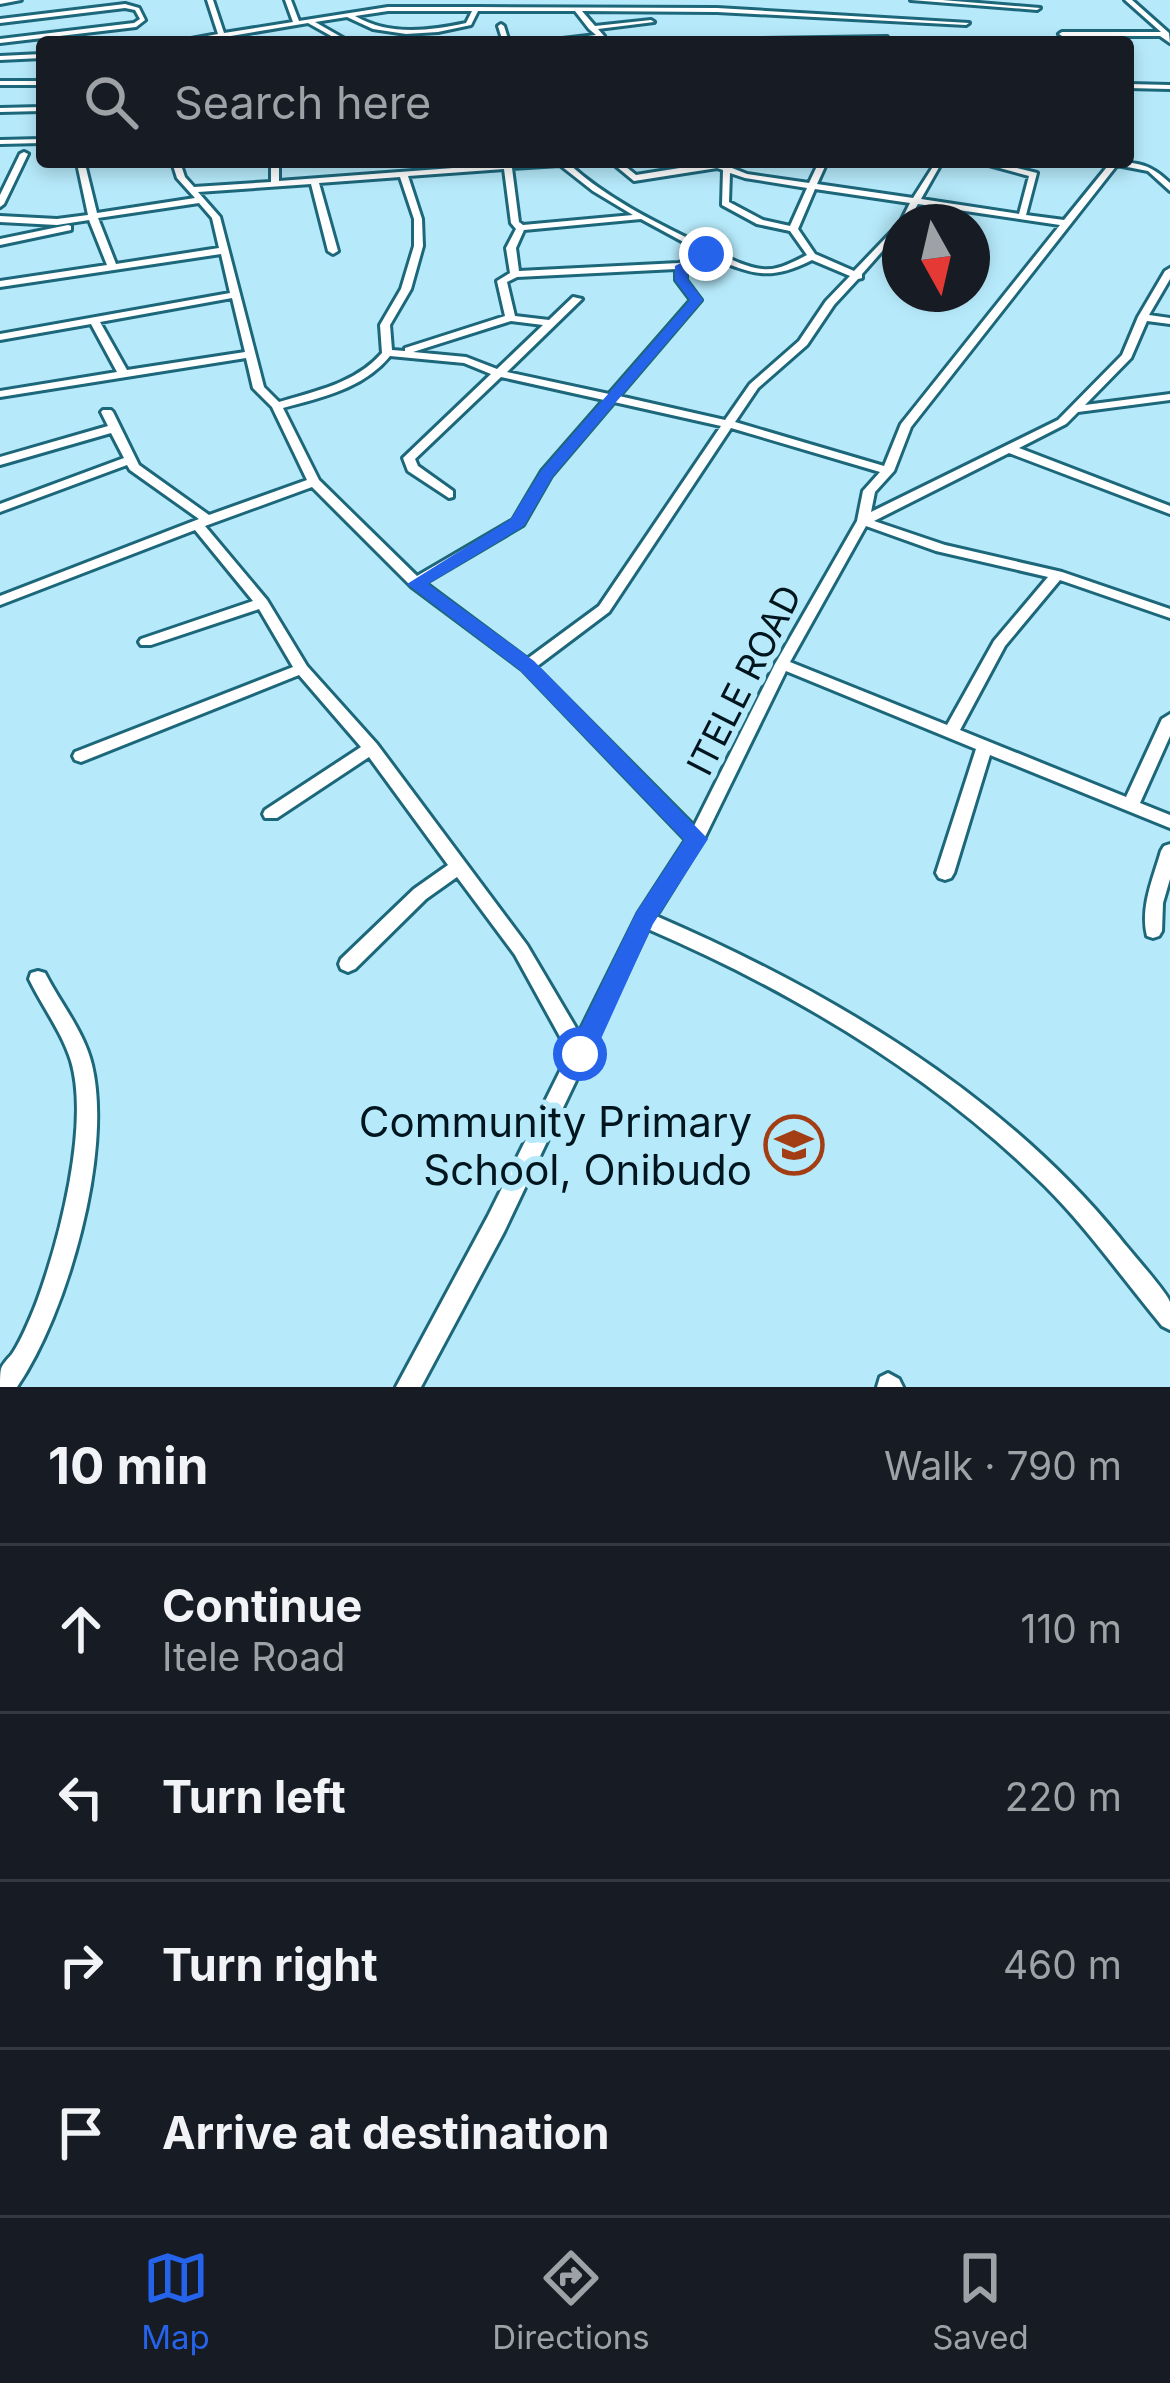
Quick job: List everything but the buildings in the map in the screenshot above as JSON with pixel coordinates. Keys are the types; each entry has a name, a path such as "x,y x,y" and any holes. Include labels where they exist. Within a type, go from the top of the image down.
{"street":[{"path":"0,2 18,0"},
{"path":"210,0 222,36"},
{"path":"288,0 301,20 334,36"},
{"path":"492,10 498,0"},
{"path":"914,0 1037,8"},
{"path":"1030,0 1062,34 1167,36"},
{"path":"1128,0 1167,36"},
{"path":"953,1 971,36"},
{"path":"1142,13 1149,3"},
{"path":"235,36 301,20 435,4 492,10 745,11 966,23"},
{"path":"0,21 137,9 139,22 0,40"},
{"path":"348,15 365,27 430,31 469,24 476,9"},
{"path":"577,10 601,36"},
{"path":"745,11 757,36"},
{"path":"885,19 888,36"},
{"path":"591,28 651,22"},
{"path":"501,26 504,36"},
{"path":"116,27 126,34"},
{"path":"427,36 430,31"},
{"path":"0,58 36,56"},
{"path":"0,83 36,83"},
{"path":"1134,86 1170,87"},
{"path":"0,110 36,110"},
{"path":"0,142 36,141"},
{"path":"0,204 24,154"},
{"path":"1134,166 1151,169 1170,188"},
{"path":"82,168 112,267"},
{"path":"180,168 216,217 259,388 277,406 314,482 416,584 527,666 697,839"},
{"path":"275,168 275,181"},
{"path":"377,168 379,176"},
{"path":"0,242 275,181 451,168"},
{"path":"508,168 514,223 521,227 640,218"},
{"path":"572,168 640,218 706,254 767,273 812,256"},
{"path":"622,168 634,178 690,168"},
{"path":"720,168 1023,213 1064,224"},
{"path":"793,229 821,168"},
{"path":"912,204 936,168"},
{"path":"1006,168 1034,175 1023,213"},
{"name":"ITELE ROAD","path":"408,1387 644,920 697,839 782,664 863,521 869,491 888,471 904,426 1110,168"},
{"path":"726,171 725,203 760,222 793,229 812,256 842,273 859,276"},
{"path":"277,406 333,389 377,367 388,353 385,325 404,300 418,244 418,221 405,196 404,175"},
{"path":"314,179 333,251"},
{"path":"0,219 94,219"},
{"path":"515,274 511,248 521,227"},
{"path":"527,666 604,609 733,425 754,386 803,343 830,303 882,248"},
{"path":"0,284 221,251"},
{"path":"510,318 502,281 515,274 681,266 706,254"},
{"path":"416,584 518,522 546,474 697,300 681,280 681,266"},
{"path":"1079,409 1087,392 1126,356 1170,271"},
{"path":"0,337 234,295"},
{"path":"449,494 412,468 409,458 577,299"},
{"path":"1143,317 1170,321"},
{"path":"388,353 510,318 549,323"},
{"path":"93,320 122,372"},
{"path":"405,351 466,360 498,373 733,425 888,471"},
{"path":"0,394 249,354"},
{"path":"863,521 1010,449 1079,409 1163,397 1170,407"},
{"path":"106,412 130,460 155,487 201,520 262,603 302,669 370,748 521,950 580,1054"},
{"path":"0,461 116,428"},
{"path":"1010,449 1170,511"},
{"path":"0,508 130,460"},
{"path":"0,601 110,563 201,520 314,482"},
{"path":"863,521 941,548 1057,574 1170,614"},
{"path":"950,734 999,644 1057,574"},
{"path":"146,642 262,603"},
{"path":"782,664 1132,802 1170,822"},
{"path":"81,756 139,737 224,694 302,669"},
{"path":"1132,802 1170,719"},
{"path":"945,873 985,747"},
{"path":"271,814 370,748"},
{"path":"1153,931 1154,902 1170,851"},
{"path":"348,964 420,894 459,867"},
{"path":"644,920 701,942 872,1036 1041,1168 1170,1318"},
{"path":"4,1387 20,1367 60,1275 88,1121 83,1066 38,980"}],"place":[{"name":"Community Primary School, Onibudo","path":"794,1145"}],"route":[{"path":"580,1054 644,920 697,839 527,666 416,584 518,522 546,474 590,430 628,378 697,300 681,280 681,266 706,254"}]}
